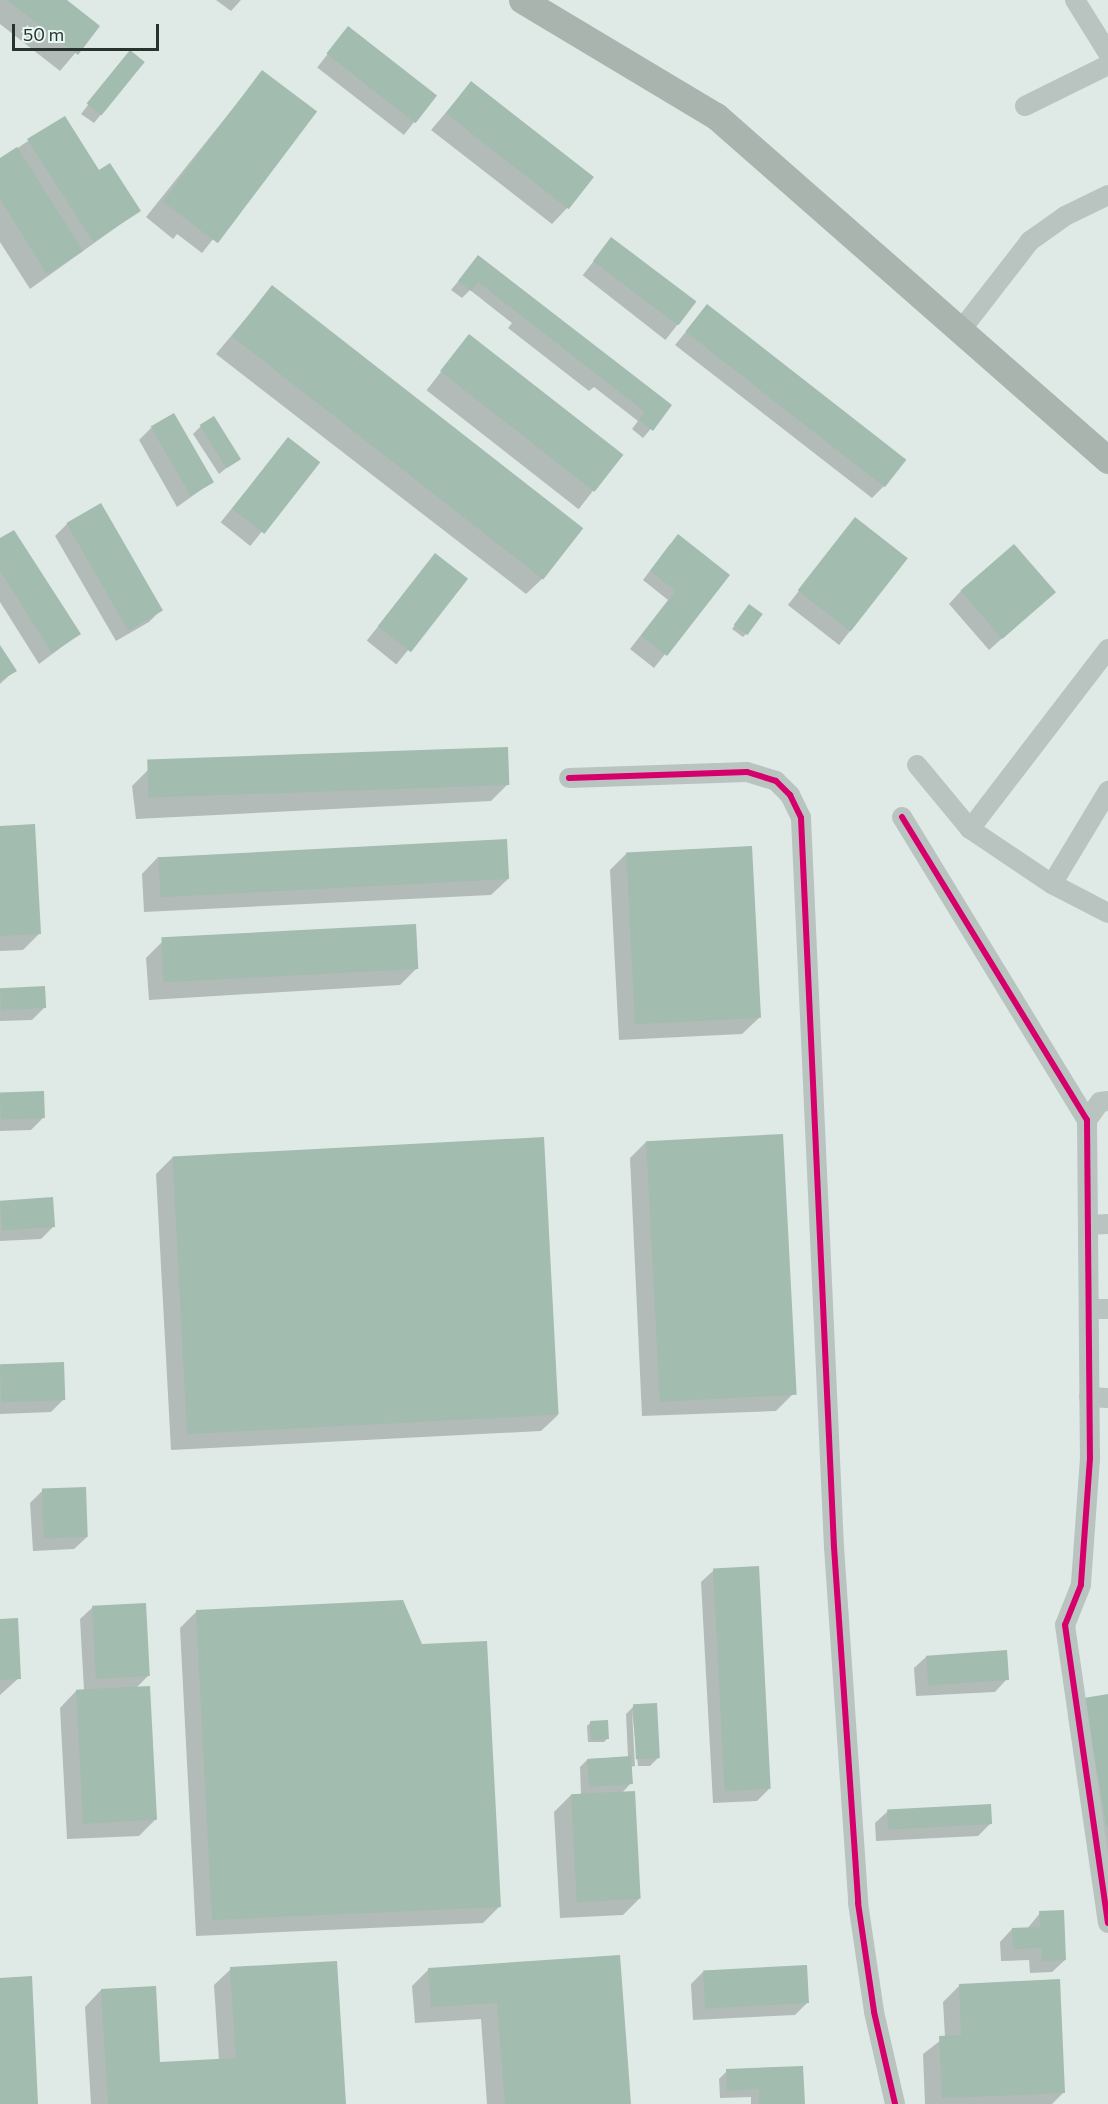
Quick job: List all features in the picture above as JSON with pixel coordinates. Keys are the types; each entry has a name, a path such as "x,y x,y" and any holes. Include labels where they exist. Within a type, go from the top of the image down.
{"main road":[{"path":"522,0 716,116 1108,460"}],"street":[{"path":"1075,0 1108,53"},
{"path":"1025,106 1108,65"},
{"path":"961,330 1030,241 1065,216 1108,195"},
{"path":"970,829 1108,649"},
{"path":"917,765 970,829 1052,884 1108,913"},
{"path":"569,778 747,772 776,782 790,795 801,818 834,1547 858,1903 874,2012 895,2104"},
{"path":"1052,884 1108,791"},
{"path":"902,817 1087,1120 1088,1224 1098,1309 1099,1398 1081,1585 1065,1625 1108,1923"},
{"path":"1087,1120 1100,1102 1108,1101"},
{"path":"1088,1224 1108,1224"}],"building":[{"path":"7,0 67,0 100,26 78,55"},
{"path":"348,26 437,96 415,123 326,54"},
{"path":"130,50 145,62 101,116 87,104"},
{"path":"262,70 317,112 218,243 163,202"},
{"path":"471,81 594,177 569,209 446,113"},
{"path":"65,116 99,170 110,163 141,211 93,242 27,139"},
{"path":"17,147 83,251 47,274 0,199 0,158"},
{"path":"611,237 696,301 678,325 593,261"},
{"path":"478,255 672,405 653,431 639,420 645,412 478,282 471,291 458,281"},
{"path":"272,285 583,528 543,579 232,336"},
{"path":"707,304 906,460 885,487 685,332"},
{"path":"469,334 623,455 595,492 440,371"},
{"path":"174,413 214,482 191,496 151,426"},
{"path":"214,416 241,459 227,468 200,425"},
{"path":"288,437 320,462 264,534 232,509"},
{"path":"101,503 163,610 128,630 66,523"},
{"path":"855,517 908,558 851,632 798,590"},
{"path":"14,530 81,634 52,653 0,571 0,538"},
{"path":"678,534 730,575 667,656 641,636 676,591 650,571"},
{"path":"1014,544 1056,592 1002,639 960,591"},
{"path":"435,553 468,579 411,652 378,626"},
{"path":"749,604 763,614 747,635 734,625"},
{"path":"0,645 17,671 0,681"},
{"path":"508,747 509,785 149,798 147,760"},
{"path":"35,824 41,934 0,936 0,826"},
{"path":"507,839 509,879 161,897 158,857"},
{"path":"752,846 761,1018 635,1024 626,853"},
{"path":"416,924 418,969 164,982 161,937"},
{"path":"45,986 46,1008 1,1010 0,988"},
{"path":"44,1091 45,1118 1,1120 0,1093"},
{"path":"783,1134 797,1395 660,1402 646,1141"},
{"path":"544,1137 559,1415 187,1434 173,1156"},
{"path":"53,1197 55,1227 2,1231 0,1201"},
{"path":"64,1362 65,1400 1,1402 0,1364"},
{"path":"86,1487 88,1537 44,1539 42,1489"},
{"path":"759,1566 771,1789 725,1791 713,1568"},
{"path":"403,1600 422,1644 487,1641 501,1907 212,1920 196,1610"},
{"path":"146,1603 150,1676 96,1679 92,1606"},
{"path":"18,1618 21,1679 0,1680 0,1619"},
{"path":"1007,1650 1009,1680 928,1686 926,1656"},
{"path":"150,1686 157,1820 83,1824 76,1690"},
{"path":"1108,1694 1108,1827 1107,1827 1084,1698"},
{"path":"657,1703 660,1758 636,1759 633,1704"},
{"path":"608,1720 609,1739 591,1740 590,1721"},
{"path":"631,1756 633,1784 589,1787 587,1759"},
{"path":"635,1791 641,1899 577,1902 571,1794"},
{"path":"991,1804 992,1824 888,1829 887,1809"},
{"path":"1064,1910 1066,1960 1042,1961 1041,1948 1013,1949 1012,1928 1040,1927 1039,1911"},
{"path":"620,1955 631,2104 505,2104 497,2003 431,2007 428,1968"},
{"path":"337,1961 346,2104 108,2104 101,1989 156,1986 160,2062 236,2058 230,1967"},
{"path":"807,1965 809,2003 705,2008 703,1970"},
{"path":"32,1976 38,2104 0,2104 0,1978"},
{"path":"1060,1979 1065,2093 942,2098 939,2036 961,2035 959,1984"},
{"path":"803,2066 805,2104 759,2104 759,2089 727,2091 726,2069"}],"cycle path":[{"path":"569,778 747,772 776,781 790,795 801,818 834,1547 858,1903 874,2012 895,2104"},
{"path":"902,817 1087,1120 1090,1458 1081,1585 1065,1625 1108,1923"}]}
